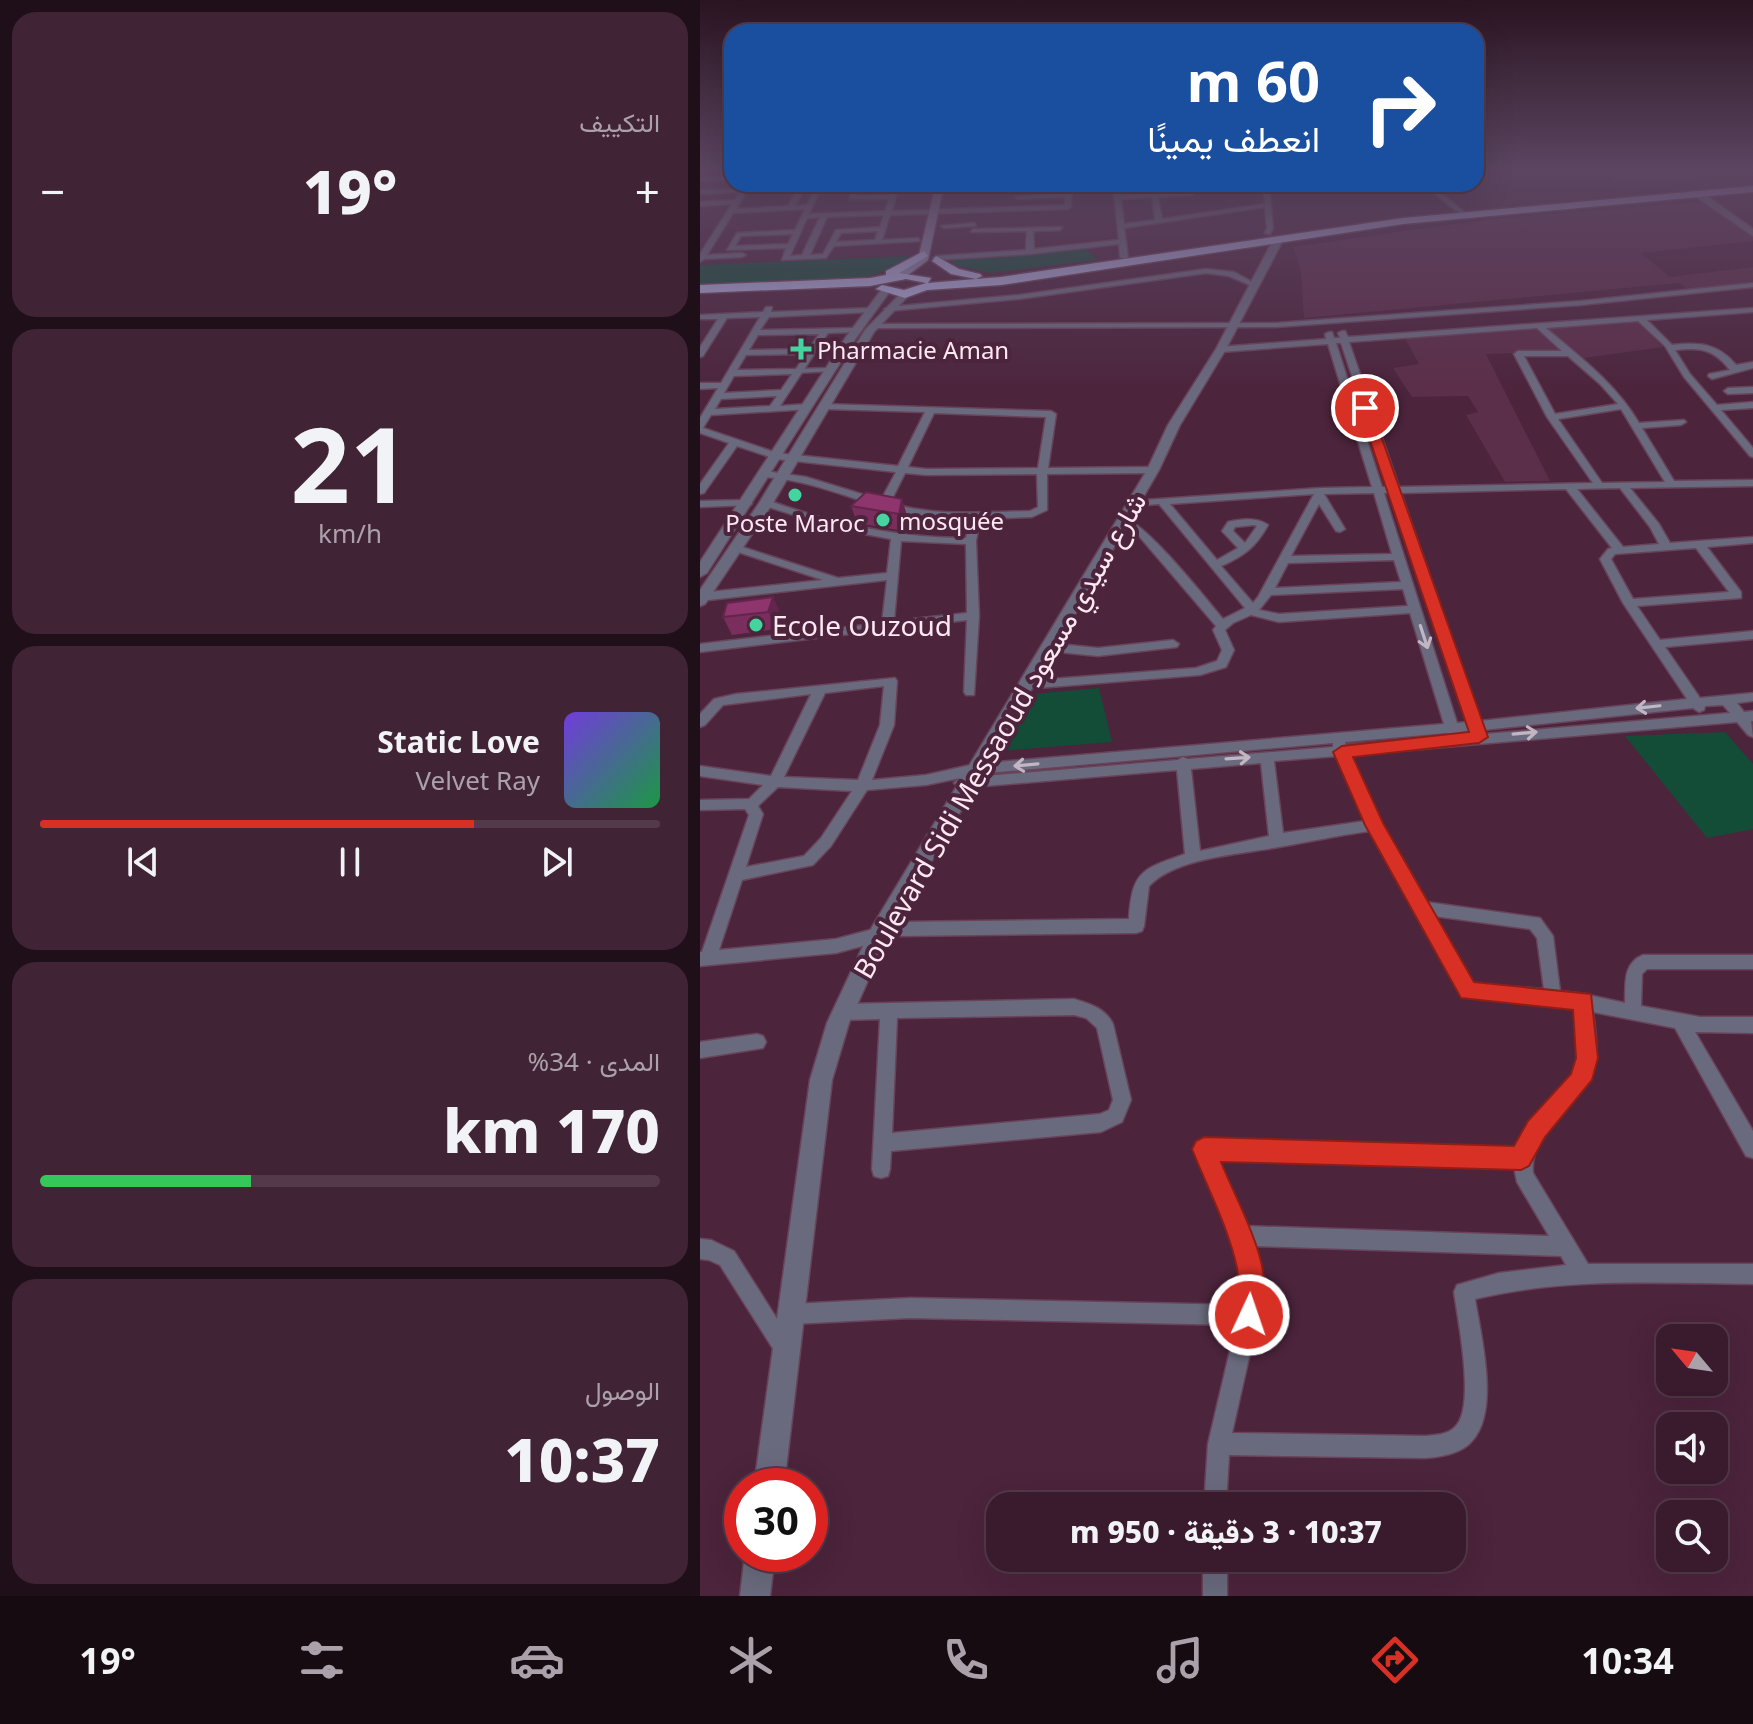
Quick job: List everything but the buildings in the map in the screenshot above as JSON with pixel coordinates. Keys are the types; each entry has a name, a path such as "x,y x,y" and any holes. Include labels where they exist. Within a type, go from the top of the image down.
{"highway":[{"path":"892,309 995,279 1214,245"},
{"path":"700,292 885,287 900,276 925,281 995,279 1225,245"},
{"path":"834,284 884,275 933,257 958,273 995,279"},
{"path":"700,292 834,284 885,287 905,294 925,281"}],"main road":[{"path":"933,245 933,257"},
{"path":"925,281 939,246"},
{"path":"900,276 933,257"}],"street":[{"path":"784,245 790,246 805,257"},
{"path":"805,257 810,245"},
{"path":"828,251 831,245"},
{"path":"805,257 859,245"},
{"path":"1030,245 1030,252"},
{"path":"933,257 1089,245"},
{"path":"1121,245 1124,257"},
{"name":"Boulevard Sidi Messaoud شارع سيدي مسعود","path":"771,1468 821,1080 843,1012 879,933 1129,511 1174,425 1221,349 1269,245"},
{"path":"701,258 790,246"},
{"path":"828,251 896,249"},
{"path":"1065,291 1069,270"},
{"path":"892,309 1065,291 1206,271 1231,274 1252,284"},
{"path":"873,326 1232,327 1338,321 1753,285"},
{"path":"700,573 885,287"},
{"path":"701,598 766,503 873,326 905,294"},
{"path":"773,304 700,428 776,456 946,474 1153,470"},
{"path":"700,317 871,310"},
{"path":"1221,349 1753,310"},
{"path":"700,354 724,316"},
{"path":"1641,319 1669,348 1753,454"},
{"path":"1338,321 1477,731"},
{"path":"1325,322 1454,733"},
{"path":"1538,325 1572,353 1624,406 1671,484"},
{"path":"756,333 856,330"},
{"path":"773,409 795,371 825,331"},
{"path":"700,336 712,335"},
{"path":"1669,348 1711,345 1736,373 1712,376"},
{"path":"743,353 810,351"},
{"path":"1572,353 1518,354 1552,417 1599,485"},
{"path":"1734,368 1753,365"},
{"path":"732,373 831,370"},
{"path":"700,386 725,385"},
{"path":"1728,391 1753,390"},
{"path":"719,396 783,393"},
{"path":"1715,408 1753,405"},
{"path":"765,474 783,474 884,505 925,514 1038,511 1043,508 1042,473 1051,414 826,406"},
{"path":"1552,417 1624,406"},
{"path":"710,412 807,407"},
{"path":"884,505 931,410"},
{"path":"1636,426 1681,422"},
{"path":"700,491 735,442"},
{"path":"1222,625 1143,534 1129,511 1162,501 1320,493 1753,483"},
{"path":"1568,485 1620,550"},
{"path":"1622,485 1655,526 1666,547"},
{"path":"1320,493 1340,529"},
{"path":"1222,625 1254,612 1320,493"},
{"path":"1162,501 1254,612 1279,618 1415,609"},
{"path":"700,504 747,503"},
{"path":"766,503 840,527 896,539 971,541"},
{"path":"970,692 973,616 971,541 976,514"},
{"path":"888,625 896,539"},
{"path":"1710,719 1629,603 1605,559 1606,555 1620,550 1753,540"},
{"path":"1699,544 1737,595"},
{"path":"736,548 839,582"},
{"path":"1213,565 1246,550"},
{"path":"1283,560 1398,557"},
{"path":"701,598 891,576"},
{"path":"1267,592 1407,585"},
{"path":"1629,603 1753,594"},
{"path":"700,648 973,616"},
{"path":"1025,685 1098,682 1213,668 1228,658 1228,650 1219,635 1222,625"},
{"path":"1656,644 1753,635"},
{"path":"1048,647 1098,652 1173,644"},
{"path":"700,722 719,702 891,681 887,725 862,787 826,842 808,861 736,875"},
{"path":"700,805 751,805 775,782 820,689"},
{"path":"1477,731 1753,697"},
{"path":"1726,699 1747,717 1753,732"},
{"path":"700,771 775,782 862,787 1335,736 1454,733 1747,717"},
{"path":"970,776 1342,752 1454,733"},
{"path":"1335,736 1374,825 1468,991 1584,1001 1700,1025 1753,1025"},
{"path":"1267,757 1277,842"},
{"path":"1183,762 1193,858"},
{"path":"751,805 756,817 704,959 836,946 900,929 1136,926 1142,883 1149,875 1193,858 1374,825"},
{"path":"1422,908 1534,923 1545,936 1553,997"},
{"path":"1633,1012 1634,972 1643,962 1753,962"},
{"path":"1583,1274 1524,1175 1521,1158 1536,1129 1584,1073 1587,1058 1584,1001"},
{"path":"843,1012 1074,1007 1091,1012 1105,1024 1122,1100 1116,1116 1101,1123 882,1143"},
{"path":"881,1169 889,1011"},
{"path":"1680,1021 1753,1149"},
{"path":"700,1050 757,1042"},
{"path":"1216,1492 1219,1444 1249,1315 1252,1283 1241,1236 1204,1149 1521,1158"},
{"path":"1241,1236 1566,1246"},
{"path":"700,1249 711,1250 727,1258 787,1351"},
{"path":"1219,1444 1425,1447 1451,1443 1466,1432 1474,1412 1474,1373 1464,1292 1510,1280 1583,1274 1753,1274"},
{"path":"792,1314 910,1308 1249,1315"},
{"path":"755,1596 758,1572"},
{"path":"1215,1572 1215,1596"}],"shaded area":[{"path":"1711,245 1641,253 1670,277 1753,267 1753,281 1690,291 1679,283 1304,318 1301,271 1293,247"},
{"path":"1638,322 1663,347 1584,358 1576,351 1486,354 1550,481 1505,482 1466,415 1478,412 1468,396 1412,397 1393,368 1419,364 1405,338"}],"green space":[{"path":"1083,245 1097,260 991,273 951,264 955,258"},
{"path":"909,256 892,268 841,281 700,285 700,265"},
{"path":"1099,688 1112,742 1000,751 1033,694"},
{"path":"1725,732 1753,764 1753,829 1707,838 1625,736"}],"place":[{"name":"Pharmacie Aman","path":"801,349"},
{"name":"Poste Maroc","path":"795,495"},
{"name":"mosquée","path":"883,520"},
{"name":"Ecole Ouzoud","path":"756,625"}],"route":[{"path":"1249,1315 1253,1295 1250,1267 1241,1236 1204,1149 1521,1158 1524,1146 1536,1129 1580,1080 1586,1066 1584,1001 1468,991 1374,825 1342,752 1479,737 1365,408"}]}
